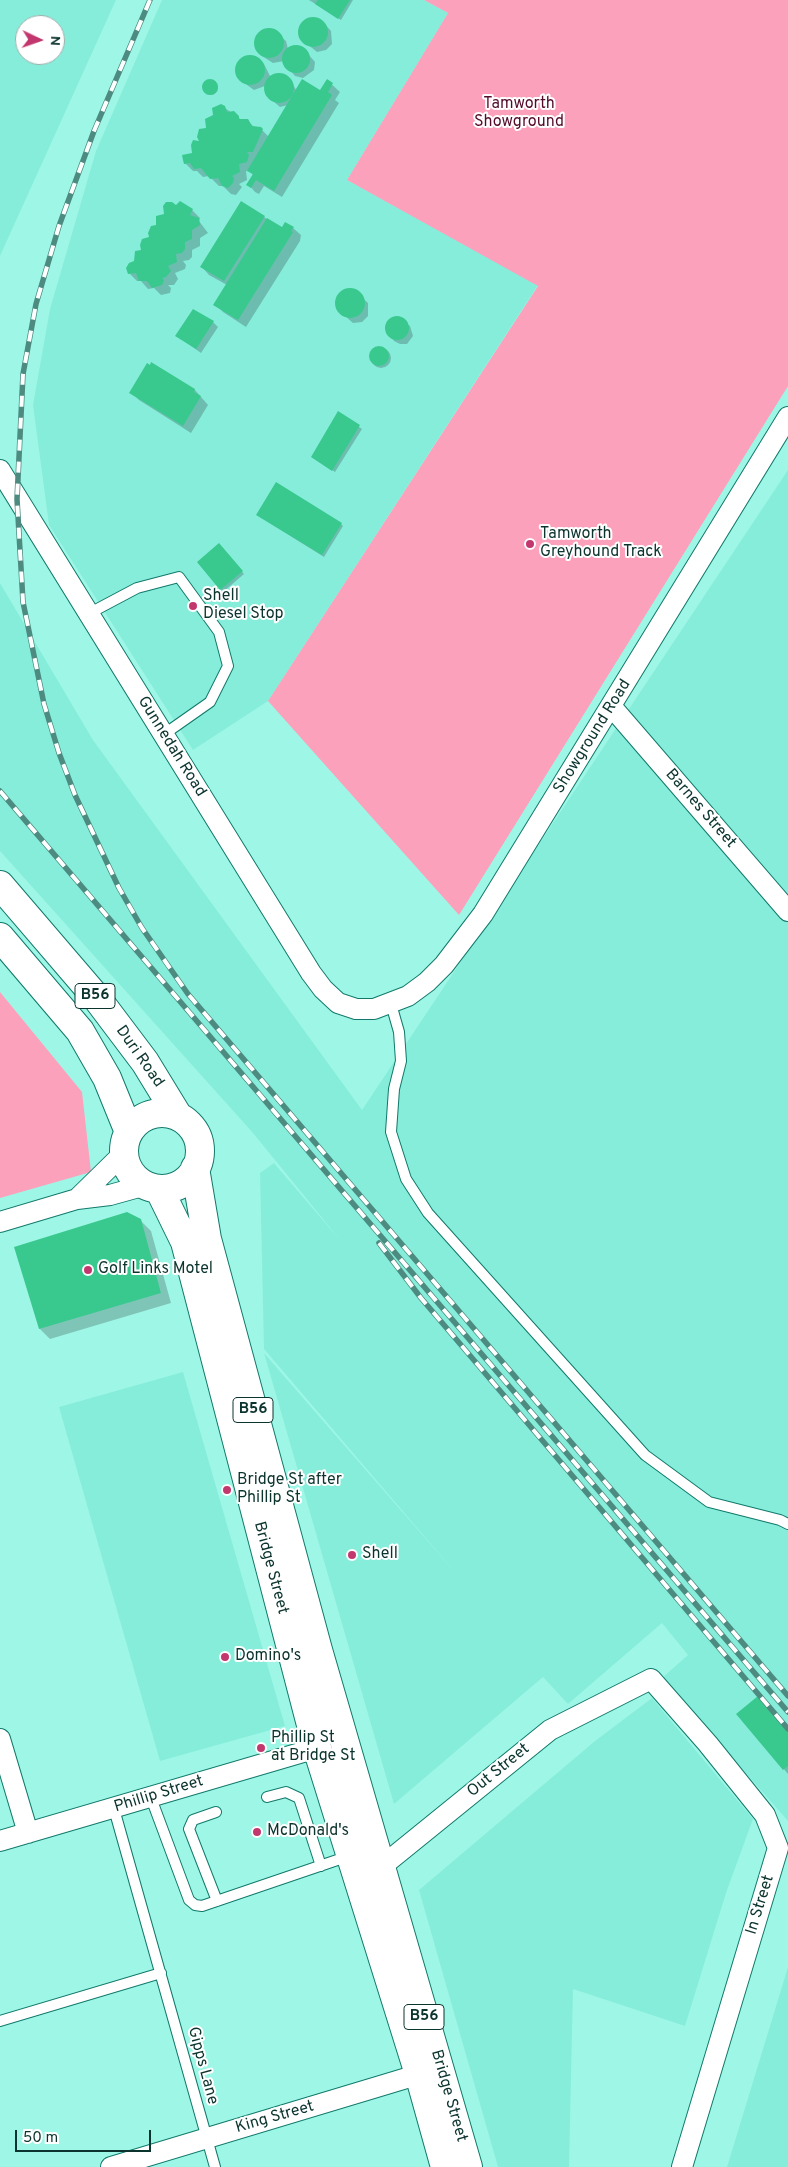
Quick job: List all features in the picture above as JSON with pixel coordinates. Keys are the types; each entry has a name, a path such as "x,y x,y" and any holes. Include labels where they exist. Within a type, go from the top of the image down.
{"main road":[{"name":"Duri Road","path":"0,885 96,997 145,1062 178,1116"},
{"name":"B56","path":"0,937 80,1031 107,1078 126,1143 131,1172 152,1187"},
{"path":"126,1143 135,1123 150,1115 167,1113 178,1116"},
{"name":"B56","path":"178,1116 188,1123 195,1133 199,1144 199,1157 195,1168"},
{"path":"152,1187 180,1184 195,1168"},
{"name":"Bridge Street","path":"195,1168 207,1239 318,1650 363,1867"},
{"name":"Bridge Street","path":"152,1187 184,1242 317,1748 363,1867 429,2071 468,2167"},
{"name":"Bridge Street","path":"317,1748 324,1739 327,1712 318,1650"},
{"name":"Bridge Street","path":"429,2071 445,2167"}],"street":[{"name":"Showground Road","path":"356,1009 374,1009 408,996 427,982 444,965 465,939 611,706 788,417"},
{"name":"Gunnedah Road","path":"0,470 311,972 323,989 338,1003 356,1009"},
{"name":"Barnes Street","path":"611,706 788,912"},
{"path":"77,1199 126,1143"},
{"path":"0,1222 77,1199 152,1187"},
{"name":"Out Street","path":"363,1867 550,1730 651,1679"},
{"name":"In Street","path":"651,1679 708,1744 765,1815 778,1848 682,2167"},
{"path":"0,1739 28,1833"},
{"name":"Phillip Street","path":"0,1841 317,1748"},
{"name":"King Street","path":"111,2167 429,2071"}],"lane":[{"path":"88,614 136,588 179,576 219,632 228,666 210,702 164,735"},
{"path":"391,1004 399,1032 401,1061 394,1089 391,1132 406,1179 428,1213 645,1455 709,1502 780,1520 788,1524"},
{"path":"267,1797 286,1792 299,1798 321,1866"},
{"path":"151,1798 189,1900 195,1905 202,1906 321,1866 363,1867"},
{"name":"Gipps Lane","path":"114,1809 215,2167"},
{"path":"216,1812 193,1820 189,1829 217,1901"},
{"path":"0,2020 161,1973"}],"shaded area":[{"path":"0,0 116,0 0,256"},
{"path":"162,0 424,0 448,13 347,180 538,285 268,701 193,750 49,525 33,405 50,309 96,151"},
{"path":"788,470 788,1821 662,1678 688,1655 662,1623 568,1704 543,1677 394,1804 264,1353 459,1577 264,1349 260,1173 274,1163 340,1240 253,1133 0,851 0,583 93,740 362,1110"},
{"path":"183,1372 285,1726 160,1761 59,1407"},
{"path":"652,1698 753,1819 726,1893 685,2026 573,1989 569,2167 498,2167 419,1890 595,1741"},
{"path":"788,1967 788,2167 727,2167"}],"green space":[{"name":"Tamworth Greyhound Track","path":"424,0 788,0 788,386 459,915 268,701 538,286 347,180 448,13"},
{"path":"0,992 82,1092 91,1172 0,1198"}],"building":[{"path":"318,0 350,0 338,19 315,4"},
{"path":"313,17 324,21 328,32 324,43 313,47 302,43 298,32 302,21"},
{"path":"269,28 280,32 284,43 280,54 269,58 258,54 254,43 258,32"},
{"path":"296,45 306,49 310,59 306,69 296,73 286,69 282,59 286,49"},
{"path":"250,55 261,59 265,70 261,81 250,85 239,81 235,70 239,59"},
{"path":"279,73 285,74 293,82 293,94 285,102 279,103 273,102 265,94 264,88 265,82 273,74"},
{"path":"210,79 218,87 210,95 202,87"},
{"path":"302,79 320,90 327,79 333,83 328,92 332,95 274,191 256,180 251,188 246,185 253,174 247,171"},
{"path":"221,104 225,106 227,112 234,111 239,116 239,119 248,119 252,126 263,129 253,152 247,152 249,155 247,162 239,164 240,172 232,176 234,178 233,183 228,188 222,186 218,178 210,179 201,168 194,169 190,163 184,164 182,155 192,153 191,145 193,140 199,141 197,137 199,129 206,128 205,119 213,115 212,108"},
{"path":"180,201 193,209 190,215 199,218 200,225 192,230 192,239 185,242 185,249 182,253 176,254 177,262 168,266 171,271 166,277 162,278 164,280 162,285 152,288 147,281 139,281 136,273 128,274 126,268 129,263 134,261 135,251 141,250 142,239 149,237 148,233 151,226 156,225 156,216 164,214 163,206 166,202 172,202 176,205"},
{"path":"241,201 265,216 224,281 200,267"},
{"path":"267,218 282,227 285,222 294,227 291,231 293,232 238,320 213,305"},
{"path":"350,288 361,292 365,303 361,314 350,318 339,314 335,303 339,292"},
{"path":"193,309 214,321 196,349 175,336"},
{"path":"397,316 405,320 409,328 405,336 397,340 389,336 385,328 389,320"},
{"path":"379,346 386,349 389,356 386,363 379,366 372,363 369,356 372,349"},
{"path":"151,362 195,389 194,392 201,396 183,426 129,393 147,363 150,365"},
{"path":"338,411 360,425 332,471 311,457"},
{"path":"276,482 342,523 322,555 256,515"},
{"path":"219,543 243,571 220,590 197,562"},
{"name":"Golf Links Motel","path":"127,1212 141,1219 161,1293 39,1329 14,1247"},
{"path":"758,1696 788,1731 788,1766 783,1770 736,1714"}],"railway":[{"path":"150,0 94,131 59,226 36,304 23,374 17,499 23,602 44,704 59,753 75,795 119,888 142,928 188,994 788,1696"},
{"path":"0,791 788,1712"},
{"path":"379,1243 421,1298 788,1729"}],"place":[{"name":"Tamworth Greyhound Track","path":"530,544"},
{"name":"Shell Diesel Stop","path":"193,606"},
{"name":"Golf Links Motel","path":"88,1270"},
{"name":"Bridge St after Phillip St","path":"227,1490"},
{"name":"Shell","path":"352,1555"},
{"name":"Domino's","path":"225,1657"},
{"name":"Phillip St at Bridge St","path":"261,1748"},
{"name":"McDonald's","path":"257,1832"}],"park label":[{"name":"Tamworth Showground","path":"519,114"}]}
